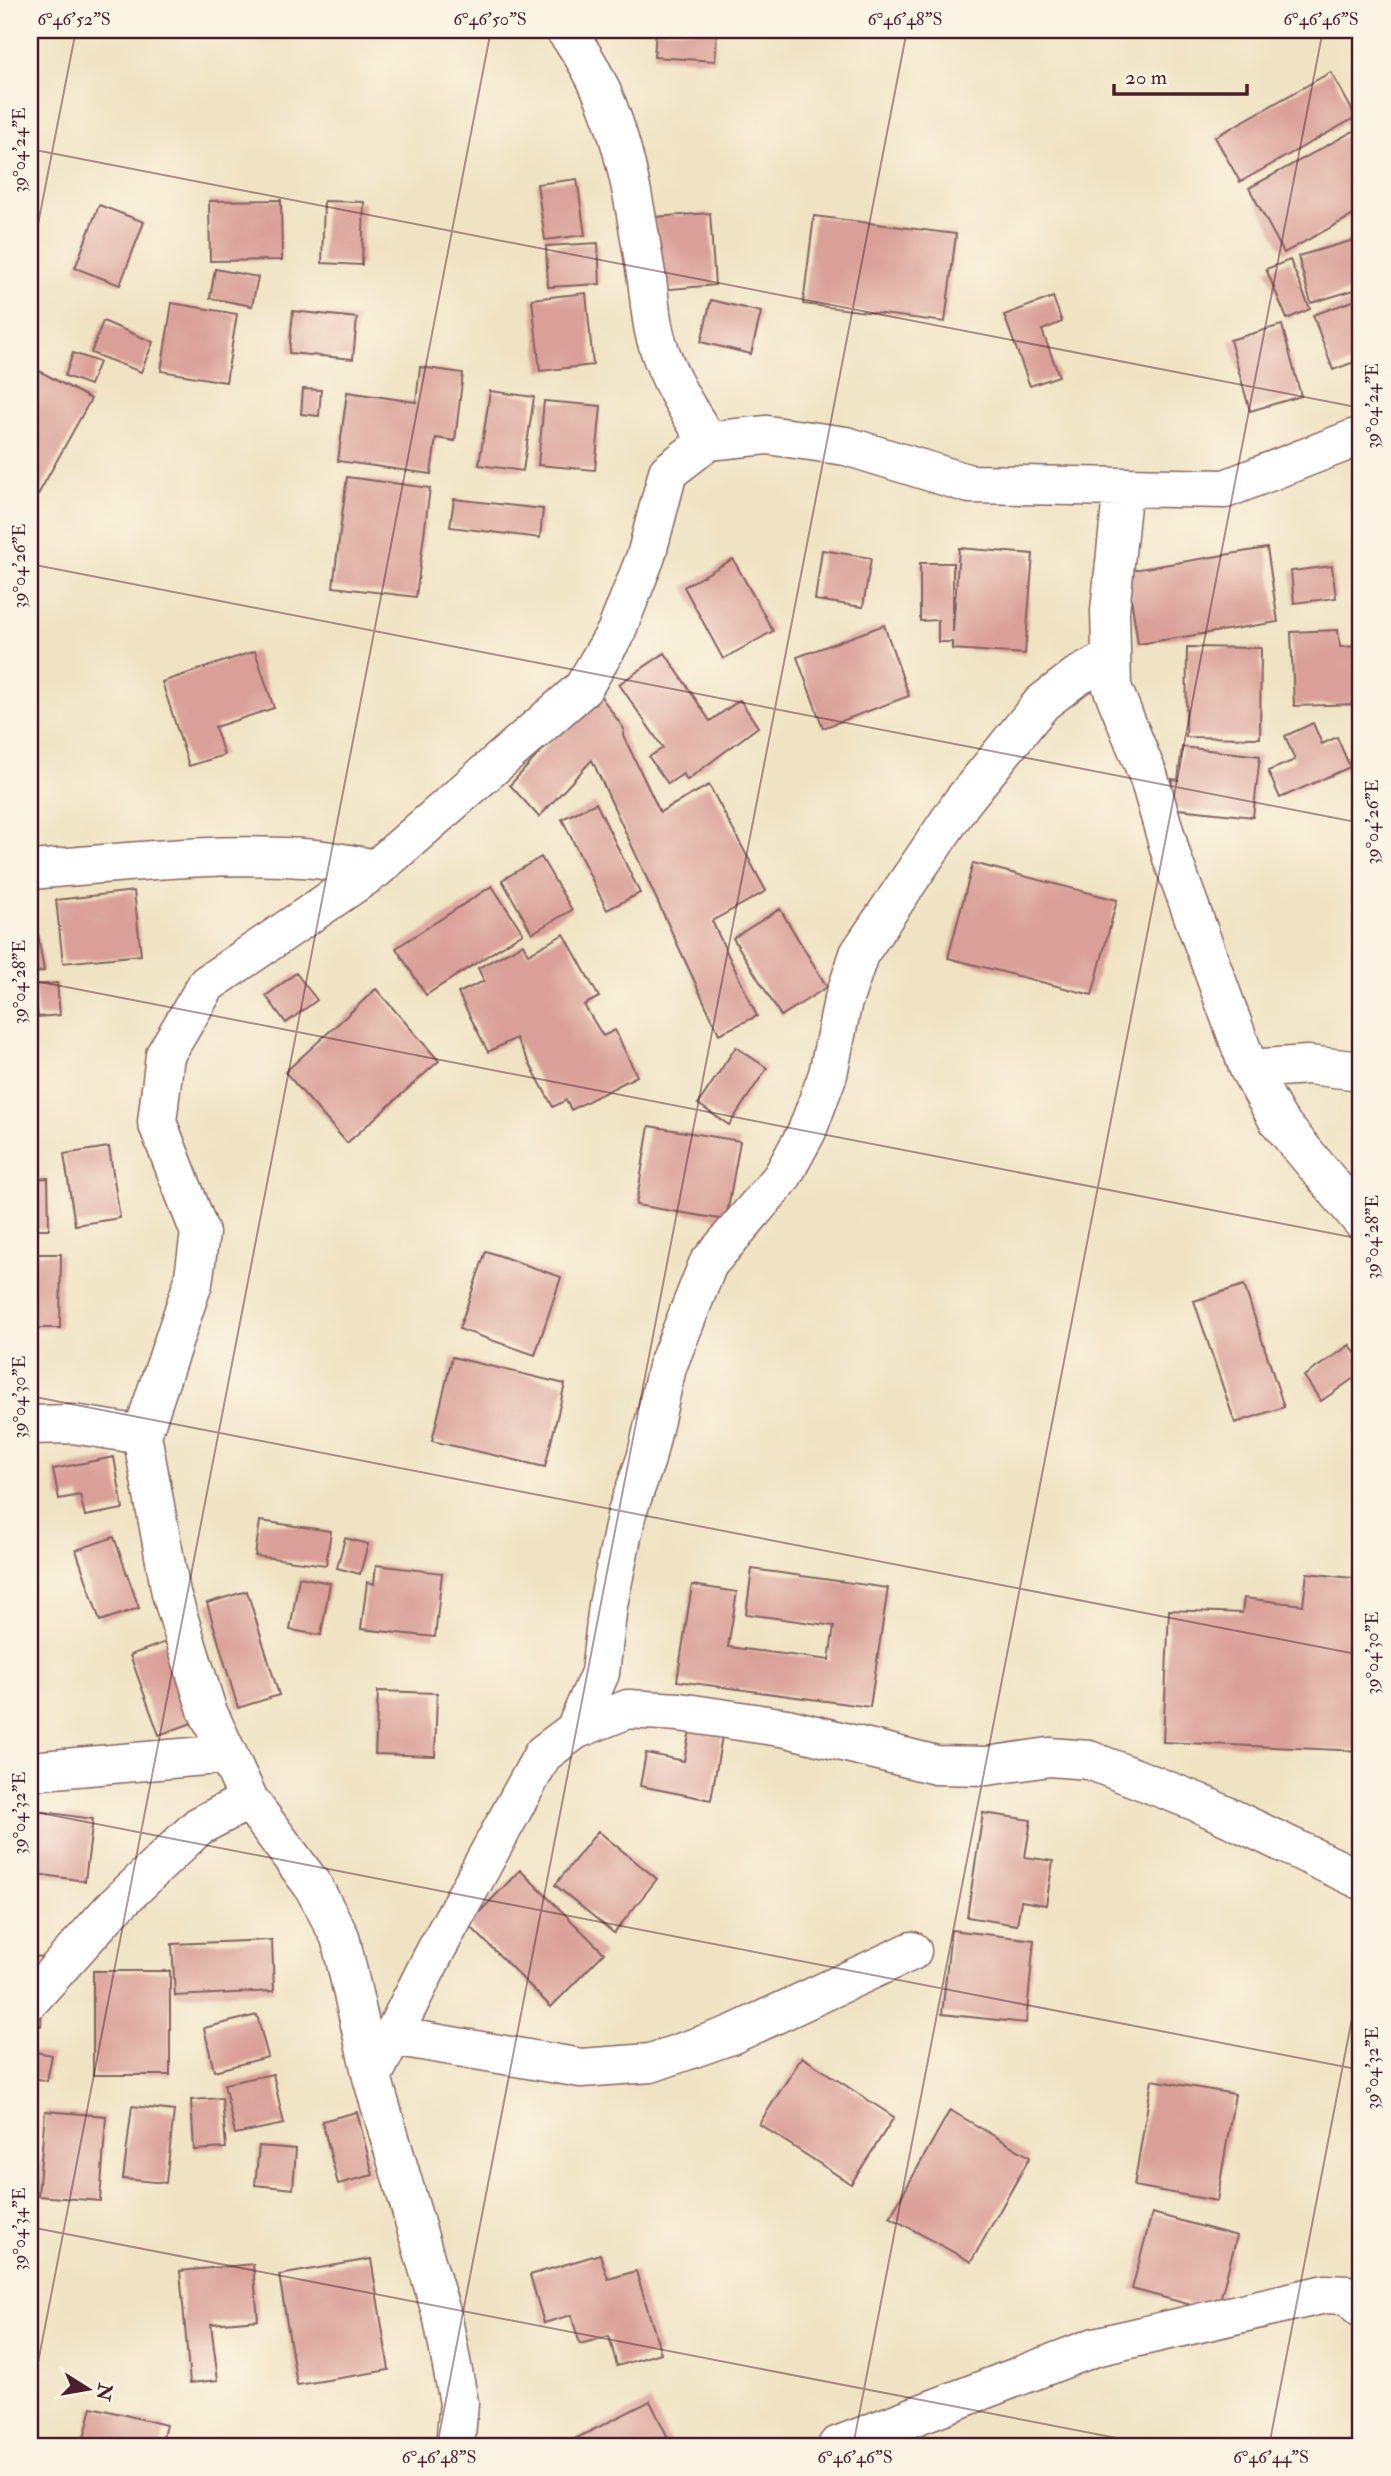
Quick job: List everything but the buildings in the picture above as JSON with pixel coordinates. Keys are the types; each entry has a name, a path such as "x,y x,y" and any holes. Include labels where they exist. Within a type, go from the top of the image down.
{"street":[{"path":"565,30 607,99 625,161 656,341 678,397 708,440"},
{"path":"455,2446 459,2403 443,2319 372,2077 340,1937 313,1886 249,1800 207,1710 171,1593 142,1435 193,1283 200,1233 158,1122 164,1055 207,984 376,869 583,688 621,620 646,556 668,472 708,440 767,435 846,446 970,484 1225,489 1361,436"},
{"path":"1126,488 1122,495 1110,611 1112,687 1149,778 1172,858 1249,1069 1278,1120 1339,1198 1361,1220"},
{"path":"575,1730 600,1674 608,1605 627,1512 646,1459 671,1356 708,1264 782,1177 807,1131 828,1074 842,1005 859,954 962,802 1018,731 1042,703 1076,677 1111,658"},
{"path":"30,870 181,858 254,857 304,858 376,869"},
{"path":"1249,1069 1308,1065 1361,1072"},
{"path":"30,1425 73,1424 142,1435"},
{"path":"372,2077 523,1785 543,1754 575,1730 628,1709 679,1712 786,1728 936,1765 987,1766 1049,1757 1089,1760 1198,1801 1361,1880"},
{"path":"30,1770 228,1754"},
{"path":"30,2000 111,1910 181,1843 200,1826 249,1800"},
{"path":"393,2036 581,2068 651,2063 732,2035 912,1951"},
{"path":"837,2446 1095,2347 1325,2294 1348,2295 1361,2308"}]}
